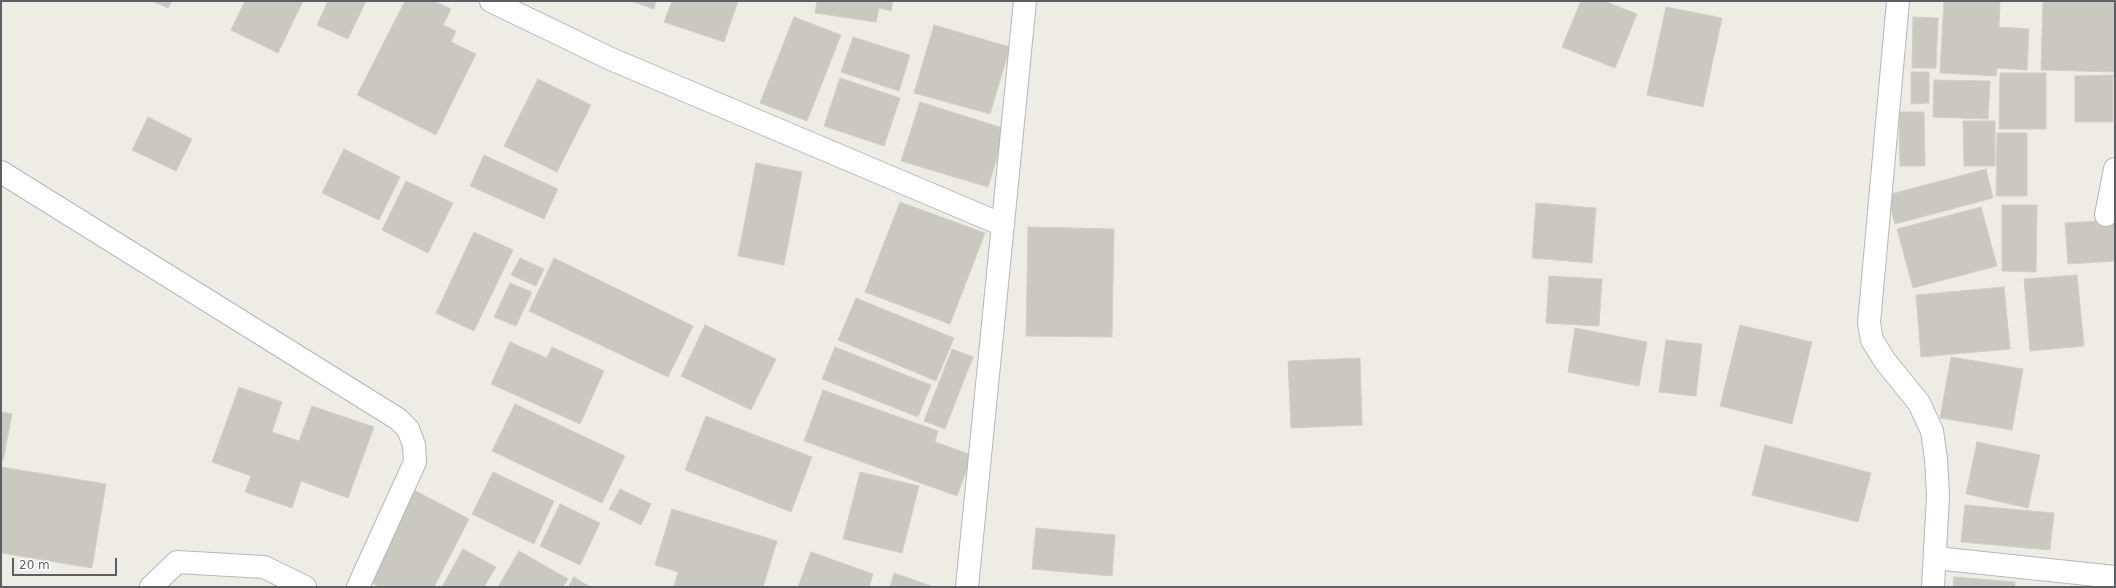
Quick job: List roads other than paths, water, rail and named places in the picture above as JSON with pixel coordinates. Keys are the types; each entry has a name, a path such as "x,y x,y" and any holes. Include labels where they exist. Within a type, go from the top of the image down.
{"street":[{"path":"491,1 611,59 1003,225"},
{"path":"967,587 1026,1"},
{"path":"1898,1 1869,323 1872,340 1885,361 1918,403 1932,431 1936,459 1938,496 1936,558 1933,587"},
{"path":"2106,215 2115,169"},
{"path":"1,172 398,419 408,429 414,445 415,462 358,587"},
{"path":"1936,558 2115,577"},
{"path":"151,587 177,562 264,567 305,587"}]}
